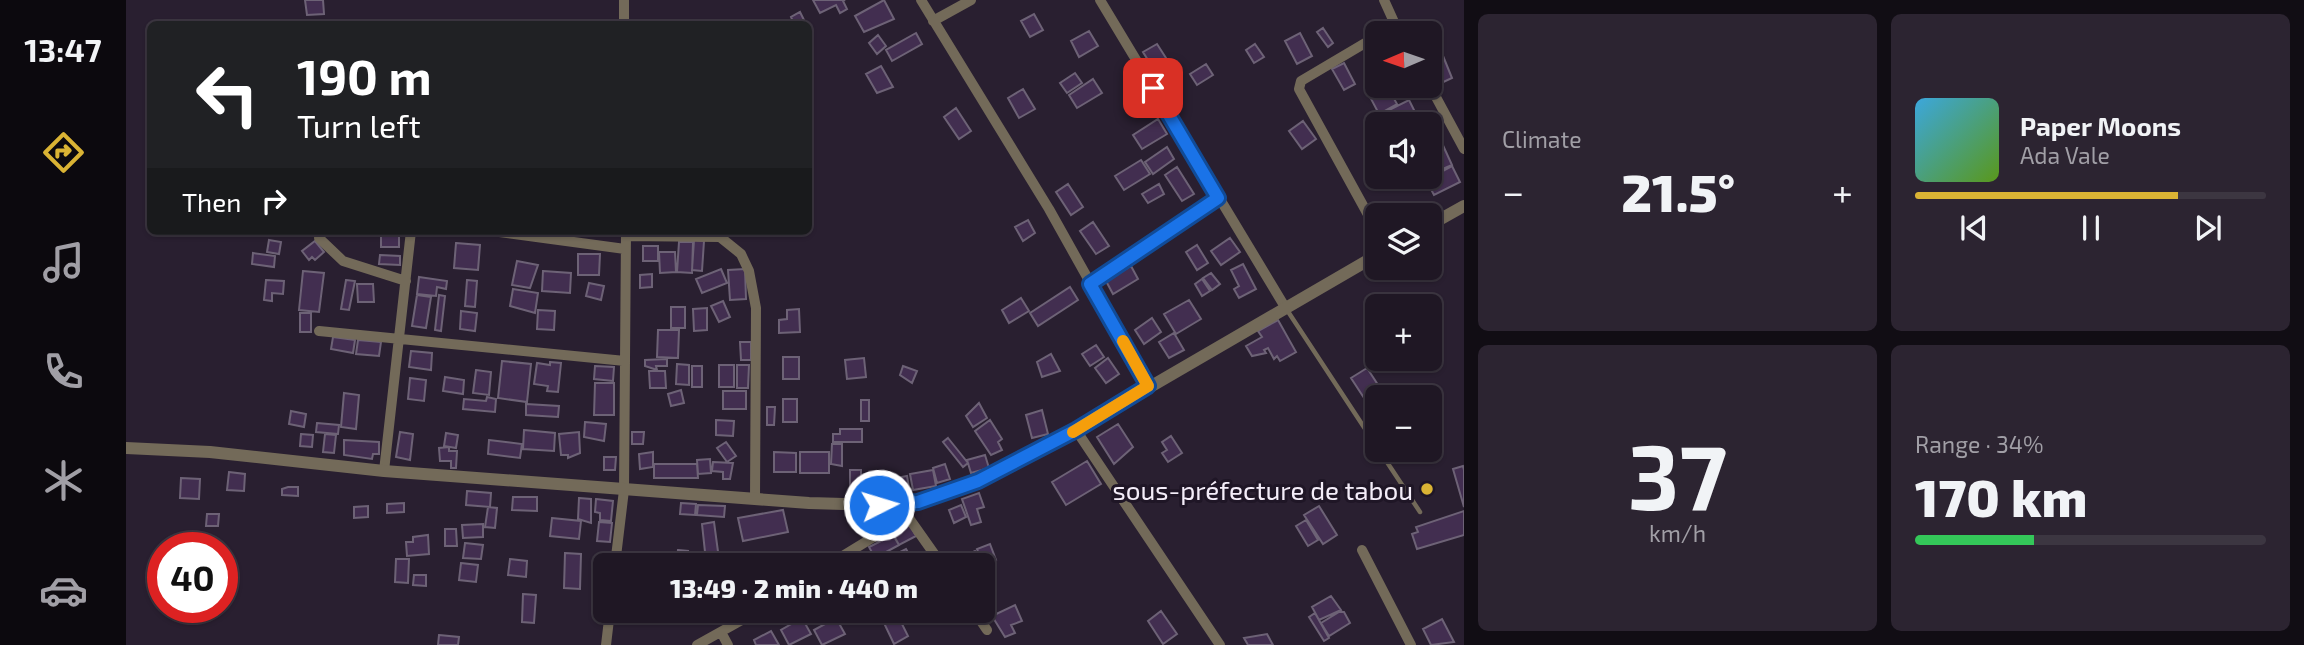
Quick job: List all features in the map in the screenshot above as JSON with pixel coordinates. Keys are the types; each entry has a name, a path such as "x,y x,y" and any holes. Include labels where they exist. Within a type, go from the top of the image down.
{"street":[{"path":"624,0 624,21"},
{"path":"921,0 1148,386"},
{"path":"933,22 971,0"},
{"path":"1100,0 1285,307"},
{"path":"1384,0 1393,21"},
{"path":"1365,42 1301,81 1299,89 1365,209"},
{"path":"1436,98 1464,149"},
{"path":"1090,284 1218,198"},
{"path":"1442,218 1464,206"},
{"path":"384,471 411,235"},
{"path":"522,235 625,249"},
{"path":"616,553 624,490 626,235"},
{"path":"657,235 720,237 741,254 749,271 756,308 755,499"},
{"path":"319,238 343,261 406,281"},
{"path":"126,448 210,452 384,471 755,499 879,505 918,502 978,481 1076,430 1365,262"},
{"path":"319,331 625,361"},
{"path":"1076,430 1220,645"},
{"path":"846,553 906,514 918,502"},
{"path":"906,514 934,553"},
{"path":"1362,550 1411,645"},
{"path":"606,645 609,623"},
{"path":"697,645 737,623"},
{"path":"982,623 987,630"},
{"path":"721,632 728,645"}],"lane":[{"path":"1285,307 1365,428"},
{"path":"1387,462 1420,512"}],"building":[{"path":"305,0 323,0 324,14 307,15"},
{"path":"813,0 845,0 843,1 847,9 840,13 836,5 820,13"},
{"path":"884,0 894,19 864,32 855,16"},
{"path":"800,12 804,21 793,21 791,17"},
{"path":"1034,14 1043,30 1030,37 1021,21"},
{"path":"1323,28 1333,43 1328,47 1317,32"},
{"path":"1089,31 1098,46 1079,57 1071,41"},
{"path":"916,33 922,44 892,61 886,50"},
{"path":"1300,33 1312,56 1297,64 1285,41"},
{"path":"878,35 886,46 877,54 869,43"},
{"path":"1157,44 1175,72 1161,81 1143,52"},
{"path":"1255,44 1264,57 1254,63 1246,50"},
{"path":"1442,53 1452,78 1442,83"},
{"path":"1344,63 1355,84 1344,90 1332,69"},
{"path":"1206,64 1213,75 1197,85 1190,74"},
{"path":"881,66 893,87 877,93 866,74"},
{"path":"1075,73 1082,83 1067,93 1060,83"},
{"path":"1093,79 1102,93 1077,108 1069,95"},
{"path":"1023,89 1035,109 1019,118 1008,98"},
{"path":"1371,98 1394,98 1397,104 1378,112"},
{"path":"1409,100 1415,112 1385,112"},
{"path":"956,108 971,131 959,139 944,117"},
{"path":"1158,119 1167,134 1142,149 1133,135"},
{"path":"1303,121 1316,139 1302,149 1289,131"},
{"path":"1442,143 1452,165 1442,169"},
{"path":"1167,147 1174,159 1153,174 1145,162"},
{"path":"1141,160 1150,174 1124,190 1115,176"},
{"path":"1452,166 1460,182 1434,195 1431,189 1442,189 1442,171"},
{"path":"1177,167 1194,194 1182,201 1165,175"},
{"path":"1068,184 1083,207 1071,215 1056,192"},
{"path":"1159,184 1164,194 1148,203 1142,194"},
{"path":"1028,220 1035,233 1023,241 1015,227"},
{"path":"1093,222 1109,246 1096,254 1080,231"},
{"path":"381,235 399,235 399,247 381,247"},
{"path":"1230,238 1240,252 1221,265 1211,251"},
{"path":"269,240 281,242 279,254 267,252"},
{"path":"694,240 704,241 702,271 692,270"},
{"path":"315,241 324,252 315,260 312,257 309,260 302,251"},
{"path":"679,242 693,242 692,273 677,272"},
{"path":"456,243 480,245 478,270 454,268"},
{"path":"1197,245 1208,263 1197,270 1186,252"},
{"path":"643,246 658,246 658,261 643,261"},
{"path":"659,252 675,252 676,272 660,273"},
{"path":"253,253 275,256 274,267 252,264"},
{"path":"578,254 600,254 599,275 578,275"},
{"path":"380,255 400,256 400,265 379,264"},
{"path":"517,261 538,265 530,288 512,285"},
{"path":"1243,264 1256,289 1239,298 1234,289 1239,286 1231,270"},
{"path":"1131,266 1138,279 1113,294 1106,281"},
{"path":"721,269 727,283 702,293 696,279"},
{"path":"745,269 746,299 730,300 728,270"},
{"path":"303,271 324,273 319,312 299,310"},
{"path":"543,271 571,273 570,293 542,291"},
{"path":"1211,273 1220,284 1212,290 1203,278"},
{"path":"652,274 652,287 640,288 640,275"},
{"path":"419,277 447,281 446,289 437,287 436,296 417,294"},
{"path":"1202,279 1210,291 1202,296 1195,284"},
{"path":"266,280 284,281 283,294 272,293 272,301 264,300"},
{"path":"346,280 355,281 349,310 341,309"},
{"path":"467,280 477,281 475,307 465,306"},
{"path":"589,283 604,286 601,300 586,296"},
{"path":"357,284 373,284 374,302 358,302"},
{"path":"1070,287 1078,300 1038,326 1030,313"},
{"path":"513,289 538,293 535,313 510,306"},
{"path":"417,295 431,297 426,328 412,326"},
{"path":"439,295 445,296 441,331 435,330"},
{"path":"1021,298 1029,311 1009,323 1002,310"},
{"path":"1189,300 1201,319 1176,334 1164,314"},
{"path":"723,301 730,317 719,322 711,306"},
{"path":"671,307 685,307 685,328 671,328"},
{"path":"707,308 707,330 694,331 693,309"},
{"path":"799,309 800,332 779,333 779,320 787,319 787,310"},
{"path":"538,310 555,311 554,330 537,329"},
{"path":"461,311 477,313 475,331 460,329"},
{"path":"300,313 311,313 311,332 300,332"},
{"path":"1152,318 1161,332 1144,344 1135,330"},
{"path":"1278,320 1296,352 1280,361 1277,356 1274,359 1268,348 1264,350 1266,353 1252,356 1246,346 1262,337 1258,331"},
{"path":"658,330 679,330 678,358 657,357"},
{"path":"1174,333 1184,350 1169,358 1159,342"},
{"path":"333,337 355,340 353,353 331,349"},
{"path":"358,340 381,342 379,356 356,354"},
{"path":"740,342 751,342 751,360 741,360"},
{"path":"1096,345 1104,357 1090,366 1082,354"},
{"path":"411,351 432,353 431,370 409,367"},
{"path":"1051,354 1060,371 1042,377 1037,362"},
{"path":"783,357 799,357 799,379 783,379"},
{"path":"864,358 866,377 847,379 845,360"},
{"path":"1108,358 1119,374 1106,383 1095,368"},
{"path":"667,359 667,366 656,366 657,370 645,366 645,360"},
{"path":"502,361 531,364 527,402 498,398"},
{"path":"550,362 561,363 558,392 547,391 548,386 534,384 537,363 550,365"},
{"path":"677,364 689,365 689,385 676,384"},
{"path":"719,365 734,365 734,387 719,387"},
{"path":"737,365 749,365 748,388 737,388"},
{"path":"595,366 614,367 613,381 594,379"},
{"path":"692,366 702,366 702,387 692,387"},
{"path":"903,366 917,371 912,383 900,375"},
{"path":"1365,369 1378,385 1365,385 1365,399 1351,378"},
{"path":"476,370 491,372 489,395 473,393"},
{"path":"649,371 665,371 666,388 650,388"},
{"path":"445,377 464,380 463,394 443,391"},
{"path":"410,378 426,380 424,401 408,399"},
{"path":"595,383 614,383 614,415 594,415"},
{"path":"681,390 684,403 671,406 668,394"},
{"path":"723,391 746,391 746,409 723,409"},
{"path":"344,393 359,395 356,429 341,427"},
{"path":"487,397 496,399 495,412 463,409 464,399 486,401"},
{"path":"783,399 797,399 797,422 783,422"},
{"path":"861,400 869,400 869,421 861,421"},
{"path":"979,403 987,418 973,427 966,416"},
{"path":"526,404 559,406 558,417 526,415"},
{"path":"767,407 775,407 774,425 767,425"},
{"path":"1042,410 1048,434 1032,438 1026,415"},
{"path":"291,411 306,414 304,427 289,424"},
{"path":"716,420 734,421 733,436 716,435"},
{"path":"990,420 1002,439 998,442 1002,450 991,455 975,431"},
{"path":"585,422 606,424 604,441 584,437"},
{"path":"317,423 339,425 338,434 316,432"},
{"path":"1118,424 1133,447 1114,464 1097,437"},
{"path":"840,429 862,429 862,442 833,442 833,434 840,434"},
{"path":"524,430 555,433 554,451 523,449"},
{"path":"400,432 413,434 410,460 396,457"},
{"path":"579,432 580,453 568,458 568,455 561,455 559,434"},
{"path":"632,432 644,432 643,444 632,444"},
{"path":"446,433 458,435 456,448 444,446"},
{"path":"301,434 313,435 312,447 300,446"},
{"path":"325,434 336,435 334,453 323,452"},
{"path":"1171,436 1182,453 1168,462 1162,453 1167,450 1162,442"},
{"path":"948,438 968,463 963,467 943,442"},
{"path":"344,440 379,442 379,454 373,454 372,459 344,455"},
{"path":"489,440 522,444 520,458 488,454"},
{"path":"726,442 736,456 727,462 717,448"},
{"path":"832,444 842,444 842,466 831,464"},
{"path":"449,447 449,451 457,451 456,468 451,468 451,461 440,461 439,448"},
{"path":"653,452 653,467 640,469 639,454"},
{"path":"774,452 796,453 796,472 774,472"},
{"path":"800,452 829,452 829,473 800,473"},
{"path":"985,455 989,468 971,473 967,460"},
{"path":"604,457 616,457 615,470 604,470"},
{"path":"710,459 711,473 698,474 697,460"},
{"path":"1087,461 1101,484 1066,505 1052,482"},
{"path":"713,462 733,463 730,479 723,479 723,472 712,471"},
{"path":"654,464 697,464 698,478 654,478"},
{"path":"945,464 950,479 937,483 933,468"},
{"path":"1463,466 1464,470 1464,507 1453,469"},
{"path":"850,470 861,470 861,489 850,489"},
{"path":"933,470 936,486 913,490 910,474"},
{"path":"229,472 245,474 244,491 227,490"},
{"path":"907,476 909,488 893,491 891,479"},
{"path":"181,478 200,479 199,499 180,498"},
{"path":"298,487 298,496 282,495 282,489"},
{"path":"467,491 491,493 490,507 466,505"},
{"path":"979,493 984,507 977,509 981,522 971,525 962,499"},
{"path":"513,497 537,497 537,511 512,510"},
{"path":"579,498 591,499 591,523 578,519"},
{"path":"596,499 613,501 611,521 600,520 600,513 595,512"},
{"path":"404,503 404,512 387,513 387,504"},
{"path":"681,503 696,504 695,515 680,514"},
{"path":"698,505 725,506 724,517 697,515"},
{"path":"961,505 966,517 954,523 949,510"},
{"path":"368,506 368,517 354,518 354,507"},
{"path":"1319,506 1337,535 1323,544 1304,515"},
{"path":"488,507 497,508 495,528 485,527"},
{"path":"783,510 788,532 743,541 738,518"},
{"path":"1464,511 1464,535 1417,549 1412,534 1418,532 1416,527"},
{"path":"207,514 219,514 218,526 206,526"},
{"path":"552,518 581,521 579,539 550,536"},
{"path":"1306,520 1318,540 1308,546 1296,526"},
{"path":"599,522 612,523 610,542 597,541"},
{"path":"714,522 718,553 705,553 702,524"},
{"path":"483,524 483,537 463,538 462,525"},
{"path":"910,525 916,536 899,545 893,534"},
{"path":"445,529 456,529 457,546 445,546"},
{"path":"428,535 429,554 407,556 406,542 413,542 413,537"},
{"path":"893,535 899,545 884,553 872,553 869,547"},
{"path":"465,543 483,545 481,559 463,558"},
{"path":"990,544 993,553 978,553 977,549"},
{"path":"565,553 581,554 580,589 564,588"},
{"path":"396,559 409,559 408,583 395,582"},
{"path":"510,559 527,561 526,577 508,575"},
{"path":"461,563 478,565 476,582 459,580"},
{"path":"414,575 426,575 426,586 413,585"},
{"path":"523,594 536,595 534,623 522,622"},
{"path":"1331,596 1341,610 1319,620 1312,607"},
{"path":"1015,605 1022,621 1011,625 1015,633 1005,637 995,621 995,615"},
{"path":"1161,611 1177,634 1163,644 1148,621"},
{"path":"1339,612 1344,612 1350,623 1329,636 1321,623"},
{"path":"1315,613 1329,638 1324,641 1309,617"},
{"path":"1442,619 1454,642 1431,645 1423,629"},
{"path":"793,623 805,623 811,634 789,645 781,630"},
{"path":"827,623 839,623 845,634 822,645 814,630"},
{"path":"884,623 902,623 908,636 894,644"},
{"path":"771,631 779,645 756,645 754,640"},
{"path":"1267,634 1273,645 1248,645 1244,638"},
{"path":"439,635 459,637 458,645 438,645"}],"slow traffic":[{"path":"1073,432 1148,386 1123,341"}],"place":[{"name":"sous-préfecture de tabou","path":"1427,489"}],"route":[{"path":"879,505 918,502 978,481 1076,430 1148,386 1090,284 1218,198 1153,88"}]}
